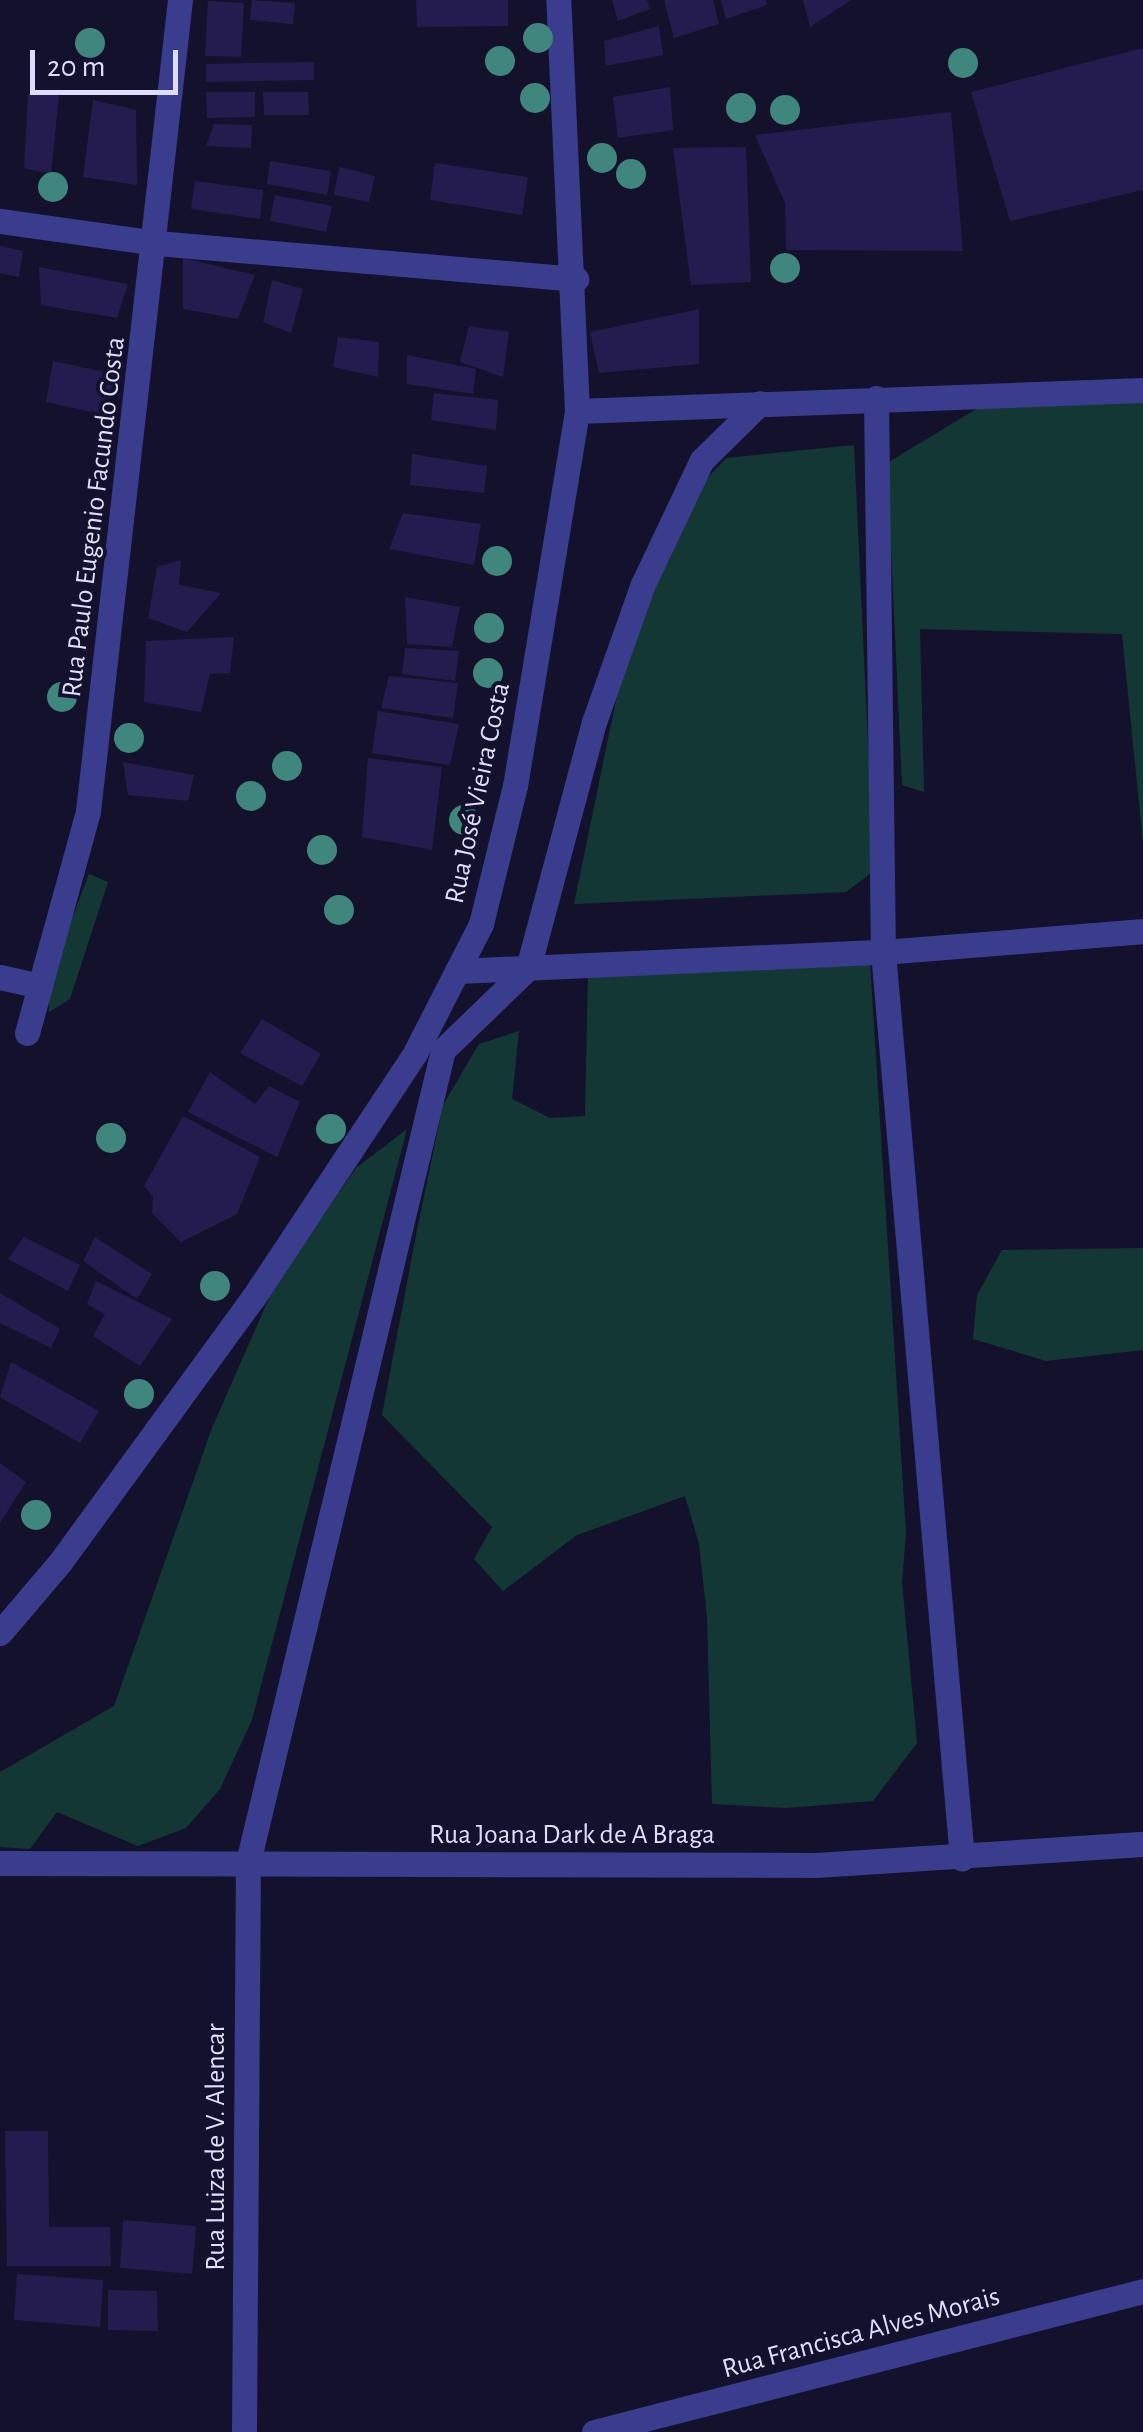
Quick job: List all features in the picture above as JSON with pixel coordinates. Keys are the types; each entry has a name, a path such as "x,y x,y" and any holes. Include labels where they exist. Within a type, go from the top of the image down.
{"street":[{"name":"Rua Paulo Eugenio Facundo Costa","path":"26,1033 88,811 157,243 180,0"},
{"name":"Rua José Vieira Costa","path":"0,1633 60,1561 253,1298 415,1053 481,924 515,786 577,411 576,279 558,0"},
{"path":"0,221 157,243 576,279"},
{"path":"577,411 1143,390"},
{"path":"876,398 883,952 962,1860"},
{"path":"528,968 594,722 643,584 702,460 760,403"},
{"path":"457,971 883,952 1143,931"},
{"name":"Rua Luiza de V. Alencar","path":"244,2432 248,1862 442,1050 528,968"},
{"path":"0,977 40,986"},
{"name":"Rua Joana Dark de A Braga","path":"0,1863 962,1860 1143,1844"},
{"name":"Rua Francisca Alves Morais","path":"594,2432 1143,2290"}],"green space":[{"path":"993,399 1143,401 1143,843 1122,634 920,629 924,792 902,785 887,463"},
{"path":"854,445 874,871 846,892 574,904 627,647 697,489 726,458"},
{"path":"89,874 108,882 70,999 49,1012 49,979"},
{"path":"870,962 906,1533 902,1582 917,1743 873,1801 786,1808 712,1804 707,1617 699,1544 685,1496 577,1535 503,1591 474,1559 492,1527 382,1415 443,1105 479,1044 519,1031 512,1099 550,1118 585,1116 588,972"},
{"path":"407,1129 252,1720 220,1789 186,1828 138,1846 57,1812 30,1849 0,1847 0,1772 114,1706 212,1428 273,1289 356,1168"},
{"path":"1143,1248 1143,1350 1046,1361 973,1339 977,1295 1002,1250"}],"building":[{"path":"252,0 295,3 293,24 250,20"},
{"path":"416,0 508,0 508,26 417,27"},
{"path":"612,0 647,0 650,9 618,21"},
{"path":"664,0 713,0 719,24 674,38"},
{"path":"721,0 766,0 767,5 726,19"},
{"path":"803,0 851,0 810,27"},
{"path":"208,1 244,3 241,57 205,56"},
{"path":"659,26 663,55 606,66 604,41"},
{"path":"1143,48 1143,190 1010,221 971,92"},
{"path":"314,62 314,80 206,82 206,64"},
{"path":"670,87 673,130 618,138 613,97"},
{"path":"206,92 255,92 255,117 207,118"},
{"path":"263,92 308,92 309,115 264,115"},
{"path":"28,94 59,95 51,174 24,168"},
{"path":"93,100 136,110 137,185 83,177"},
{"path":"951,112 963,251 786,250 785,203 755,135"},
{"path":"214,124 252,125 251,148 206,146"},
{"path":"746,147 751,282 691,285 673,148"},
{"path":"270,161 331,171 327,195 267,184"},
{"path":"435,163 528,177 522,215 430,200"},
{"path":"339,167 375,176 369,202 334,195"},
{"path":"195,181 263,190 260,219 191,209"},
{"path":"275,195 332,206 326,232 270,221"},
{"path":"0,246 23,251 19,277 0,273"},
{"path":"183,258 255,275 238,319 183,309"},
{"path":"39,267 128,284 117,318 41,305"},
{"path":"272,280 303,289 291,333 263,322"},
{"path":"699,309 699,364 599,373 590,332"},
{"path":"469,326 509,332 503,377 460,362"},
{"path":"338,337 379,342 378,377 333,367"},
{"path":"407,355 476,369 473,394 407,384"},
{"path":"53,361 114,374 110,416 46,402"},
{"path":"434,393 498,400 496,430 431,420"},
{"path":"412,454 487,466 484,493 410,485"},
{"path":"403,513 481,524 474,565 389,549"},
{"path":"181,560 179,585 221,593 187,632 148,618 157,567"},
{"path":"405,597 460,607 452,647 407,644"},
{"path":"234,637 230,673 210,674 201,712 144,702 146,641"},
{"path":"405,648 459,651 455,681 402,674"},
{"path":"389,676 458,683 453,718 381,708"},
{"path":"378,711 459,724 450,765 372,753"},
{"path":"368,758 442,767 432,850 362,837"},
{"path":"123,762 194,775 188,801 128,795"},
{"path":"262,1019 321,1054 302,1086 240,1053"},
{"path":"210,1072 255,1104 269,1086 300,1102 277,1157 188,1112"},
{"path":"183,1116 260,1157 237,1214 181,1242 152,1213 153,1197 144,1186"},
{"path":"24,1237 80,1265 68,1291 8,1259"},
{"path":"95,1237 152,1274 137,1299 83,1261"},
{"path":"96,1281 172,1319 140,1366 93,1336 105,1314 87,1304"},
{"path":"0,1293 60,1329 51,1348 0,1323"},
{"path":"11,1362 99,1411 80,1443 0,1397"},
{"path":"0,1463 26,1482 0,1523"},
{"path":"5,2131 48,2131 49,2227 110,2227 111,2266 7,2266"},
{"path":"123,2220 196,2226 192,2274 120,2268"},
{"path":"17,2274 103,2280 100,2327 14,2320"},
{"path":"108,2290 157,2291 158,2331 108,2330"}]}
